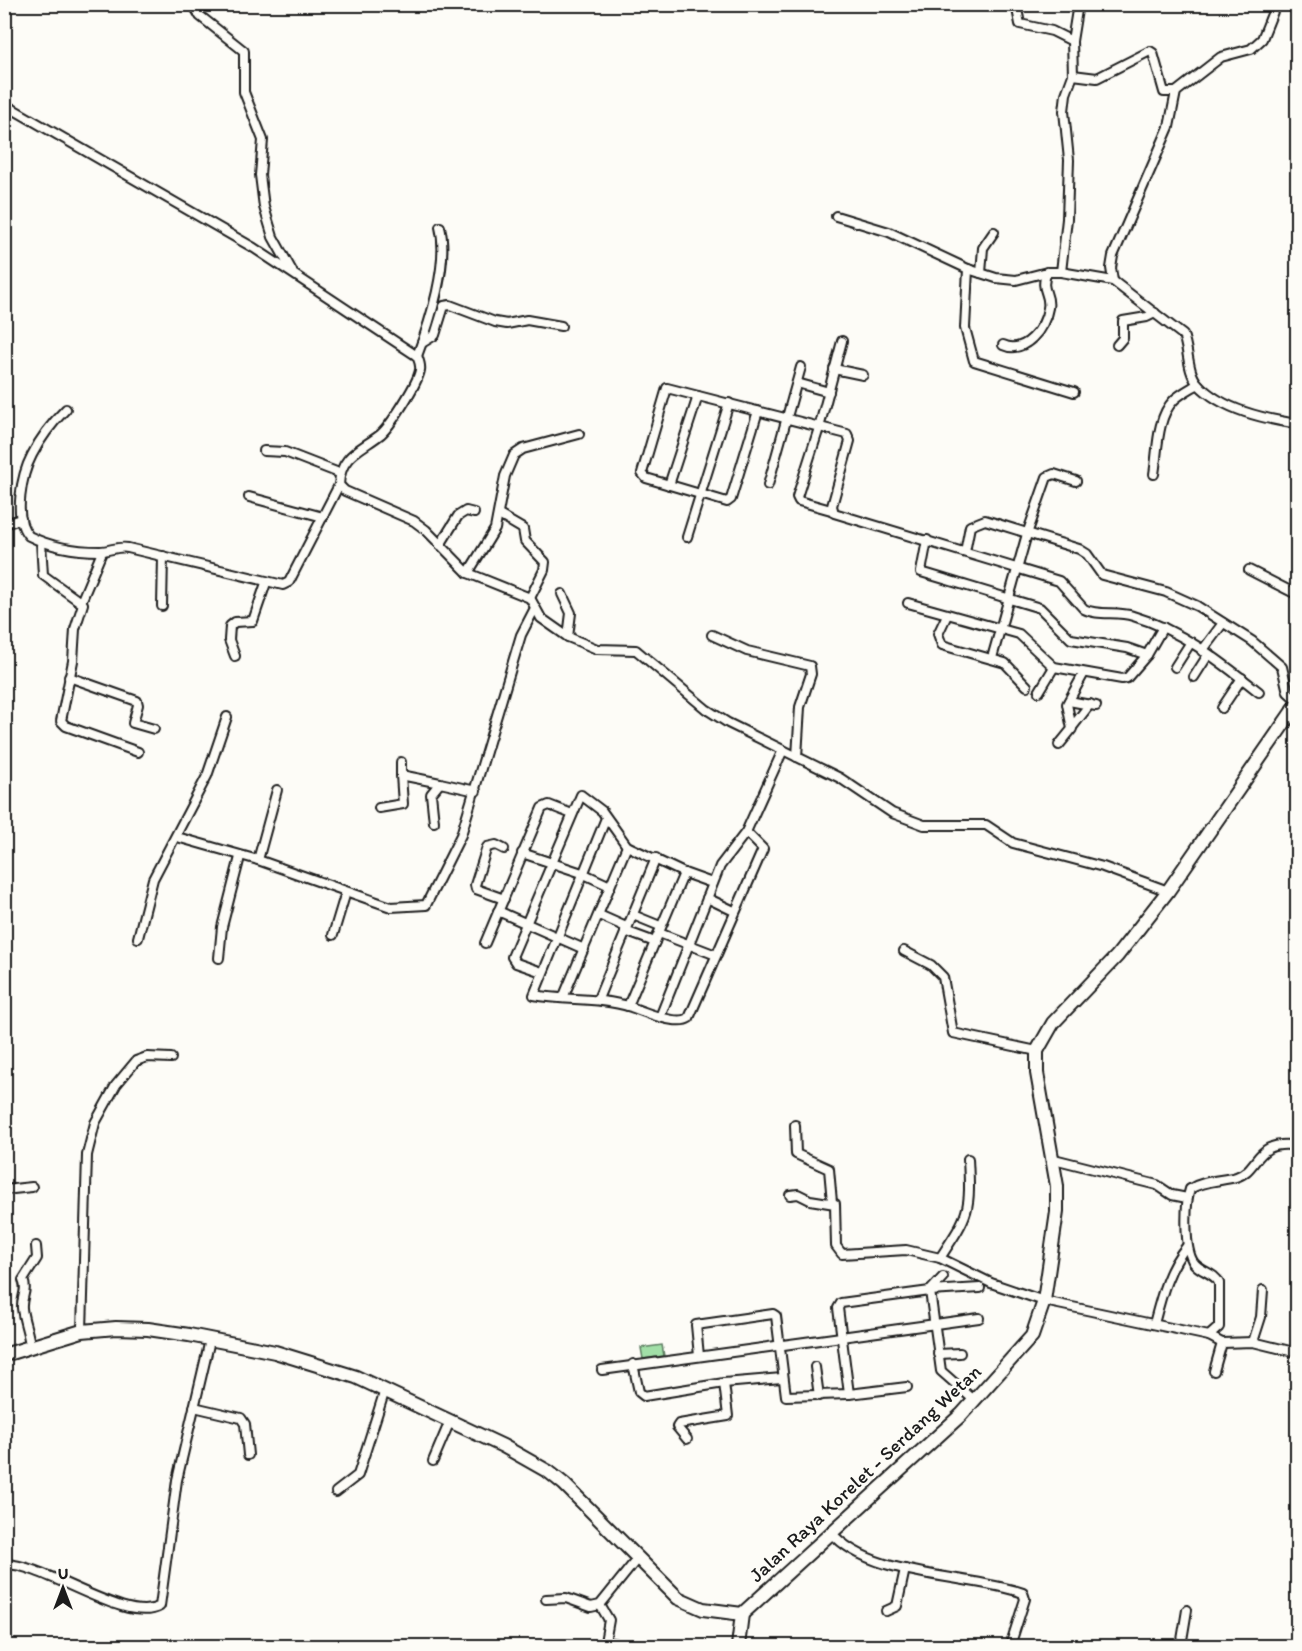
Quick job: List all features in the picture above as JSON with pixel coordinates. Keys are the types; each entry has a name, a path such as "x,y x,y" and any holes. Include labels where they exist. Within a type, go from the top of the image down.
{"main road":[{"path":"1037,1051 1053,1023 1117,956 1168,891 1298,702"},
{"name":"Jalan Raya Korelet - Serdang Wetan","path":"742,1614 975,1401 1032,1336 1044,1301 1057,1212 1054,1159 1037,1073 1037,1051"},
{"path":"4,1355 82,1331 148,1329 275,1352 333,1368 386,1390 503,1446 558,1478 685,1603 703,1609 742,1614 738,1647"}],"street":[{"path":"194,4 200,16 244,51 244,92 263,140 260,175 264,207 273,237 296,276"},
{"path":"1017,4 1020,24 1052,31 1072,41"},
{"path":"1061,272 1067,219 1068,160 1064,111 1066,94 1073,75 1072,41 1078,4"},
{"path":"1073,75 1097,78 1150,51 1153,52 1164,92 1176,92 1221,57 1251,50 1262,39 1276,5 1262,4"},
{"path":"1113,281 1111,268 1113,256 1169,127 1176,92"},
{"path":"4,104 254,248 417,356"},
{"path":"836,216 889,232 968,269 996,278 1016,280 1047,272 1061,272 1113,281 1183,335 1188,347 1191,369 1198,384 1226,403 1266,419 1298,424"},
{"path":"66,409 28,464 21,519 26,532 41,542 60,548 102,552 120,546 266,583 281,585 289,582 339,485 339,473 352,452 382,433 420,372 417,356 441,270 444,247 440,227"},
{"path":"981,273 983,248 994,232"},
{"path":"968,269 965,328 974,361 1074,392"},
{"path":"1003,345 1020,346 1030,340 1042,324 1048,309 1043,285 1047,272"},
{"path":"422,343 435,335 444,306 450,305 495,322 507,324 527,320 561,326"},
{"path":"1117,345 1123,338 1123,321 1147,317 1155,313"},
{"path":"842,341 797,499 1059,581 1088,611 1132,615 1163,627 1191,642 1259,692"},
{"path":"768,485 801,367"},
{"path":"834,369 863,375"},
{"path":"797,383 829,392"},
{"path":"1154,474 1158,438 1167,409 1174,400 1198,384"},
{"path":"758,411 731,499 721,501 646,478 642,473 666,390 669,387 847,434 850,441 831,510"},
{"path":"669,485 698,396"},
{"path":"687,537 729,404"},
{"path":"468,573 495,529 504,476 514,455 523,449 579,434"},
{"path":"264,452 285,452 339,473"},
{"path":"992,658 1027,534 1047,477 1054,474 1076,482"},
{"path":"339,485 345,491 414,521 468,573 530,598 541,618 568,638 597,649 636,650 706,709 840,778 904,819 939,827 986,825 1012,843 1103,867 1168,891"},
{"path":"249,497 323,516"},
{"path":"440,545 458,516 466,511 474,513"},
{"path":"499,515 523,529 525,541 545,562 544,570 530,598"},
{"path":"4,524 21,519"},
{"path":"965,552 970,526 985,520 1080,549 1102,576 1166,592 1197,606 1252,641 1279,663 1284,671 1288,692 1298,702"},
{"path":"927,540 921,572 1046,611 1071,639 1127,648 1148,655"},
{"path":"41,542 40,566 45,578 81,602"},
{"path":"102,552 81,602 61,722 138,752"},
{"path":"162,606 163,556"},
{"path":"1249,570 1298,595"},
{"path":"235,656 229,640 230,626 233,622 252,621 266,583"},
{"path":"562,594 571,613 568,638"},
{"path":"908,603 1023,636 1054,667 1127,678 1148,655 1163,627"},
{"path":"177,837 258,861 391,907 420,907 429,903 461,835 521,635 535,608"},
{"path":"947,615 938,634 942,645 992,658 1012,668 1027,686"},
{"path":"1194,677 1223,623"},
{"path":"712,635 747,651 810,666 811,674 800,707 797,757"},
{"path":"1175,667 1191,642"},
{"path":"1039,692 1054,667"},
{"path":"1073,726 1067,707 1084,673"},
{"path":"69,677 137,701 134,723 154,729"},
{"path":"1222,708 1242,678"},
{"path":"1059,745 1093,705 1069,701"},
{"path":"138,939 153,879 164,854 177,837 207,776 227,717"},
{"path":"660,1017 712,883 724,858 747,830 783,750"},
{"path":"379,808 403,804 401,762"},
{"path":"401,775 476,791"},
{"path":"434,822 431,794 440,783"},
{"path":"258,861 277,790"},
{"path":"542,972 512,959 582,795 606,818 627,846 684,873 712,883"},
{"path":"485,943 542,808 549,805 572,814"},
{"path":"606,818 534,995 598,999 660,1017 688,1020 763,849 747,830"},
{"path":"504,849 496,844 487,847 475,885 476,889 504,898"},
{"path":"563,998 627,846"},
{"path":"522,853 582,873 610,886"},
{"path":"219,958 222,927 240,856"},
{"path":"598,999 656,858"},
{"path":"628,1006 684,873"},
{"path":"333,935 346,892"},
{"path":"707,898 734,911"},
{"path":"498,911 584,949"},
{"path":"599,915 655,942"},
{"path":"633,915 689,944 716,955"},
{"path":"904,951 931,965 943,977 953,1033 1037,1051"},
{"path":"82,1331 87,1155 95,1123 116,1085 136,1061 147,1057 171,1058"},
{"path":"795,1125 796,1154 829,1169 832,1202 836,1208 836,1246 839,1252 901,1249 940,1258 991,1283 1044,1301 1209,1336 1222,1343 1253,1342 1298,1353"},
{"path":"1209,1336 1219,1327 1220,1283 1217,1278 1195,1265 1187,1246 1187,1198 1195,1186 1241,1175 1269,1148 1282,1145 1298,1146"},
{"path":"940,1258 968,1212 971,1201 968,1159"},
{"path":"1054,1159 1157,1185 1172,1195 1187,1198"},
{"path":"4,1190 32,1187"},
{"path":"790,1195 798,1194 815,1202 832,1202"},
{"path":"30,1346 29,1332 22,1311 26,1292 23,1280 37,1258 36,1246"},
{"path":"1154,1324 1162,1289 1187,1246"},
{"path":"943,1277 930,1291 938,1354 945,1376 975,1401"},
{"path":"849,1394 838,1308 841,1303 930,1291 980,1288"},
{"path":"1253,1342 1261,1317 1263,1290"},
{"path":"699,1356 696,1325 774,1315 786,1396 849,1394 907,1387"},
{"path":"602,1370 980,1318"},
{"path":"4,1564 27,1567 127,1607 145,1610 160,1606 177,1480 210,1340"},
{"path":"1214,1371 1222,1343"},
{"path":"938,1354 960,1353"},
{"path":"633,1364 639,1392 644,1396 724,1383 782,1378"},
{"path":"815,1367 819,1396"},
{"path":"687,1439 677,1427 679,1424 728,1416 724,1383"},
{"path":"336,1492 358,1475 386,1390"},
{"path":"194,1407 241,1418 245,1424 248,1455"},
{"path":"433,1461 450,1421"},
{"path":"831,1532 847,1549 905,1569 1023,1593 1025,1598 1023,1607 1010,1647"},
{"path":"546,1599 566,1598 591,1607 600,1605 638,1559"},
{"path":"886,1611 897,1606 905,1569"},
{"path":"600,1605 610,1622 605,1642 630,1647"},
{"path":"1181,1647 1187,1610"}],"green space":[{"path":"662,1345 664,1356 643,1359 641,1348"}]}
